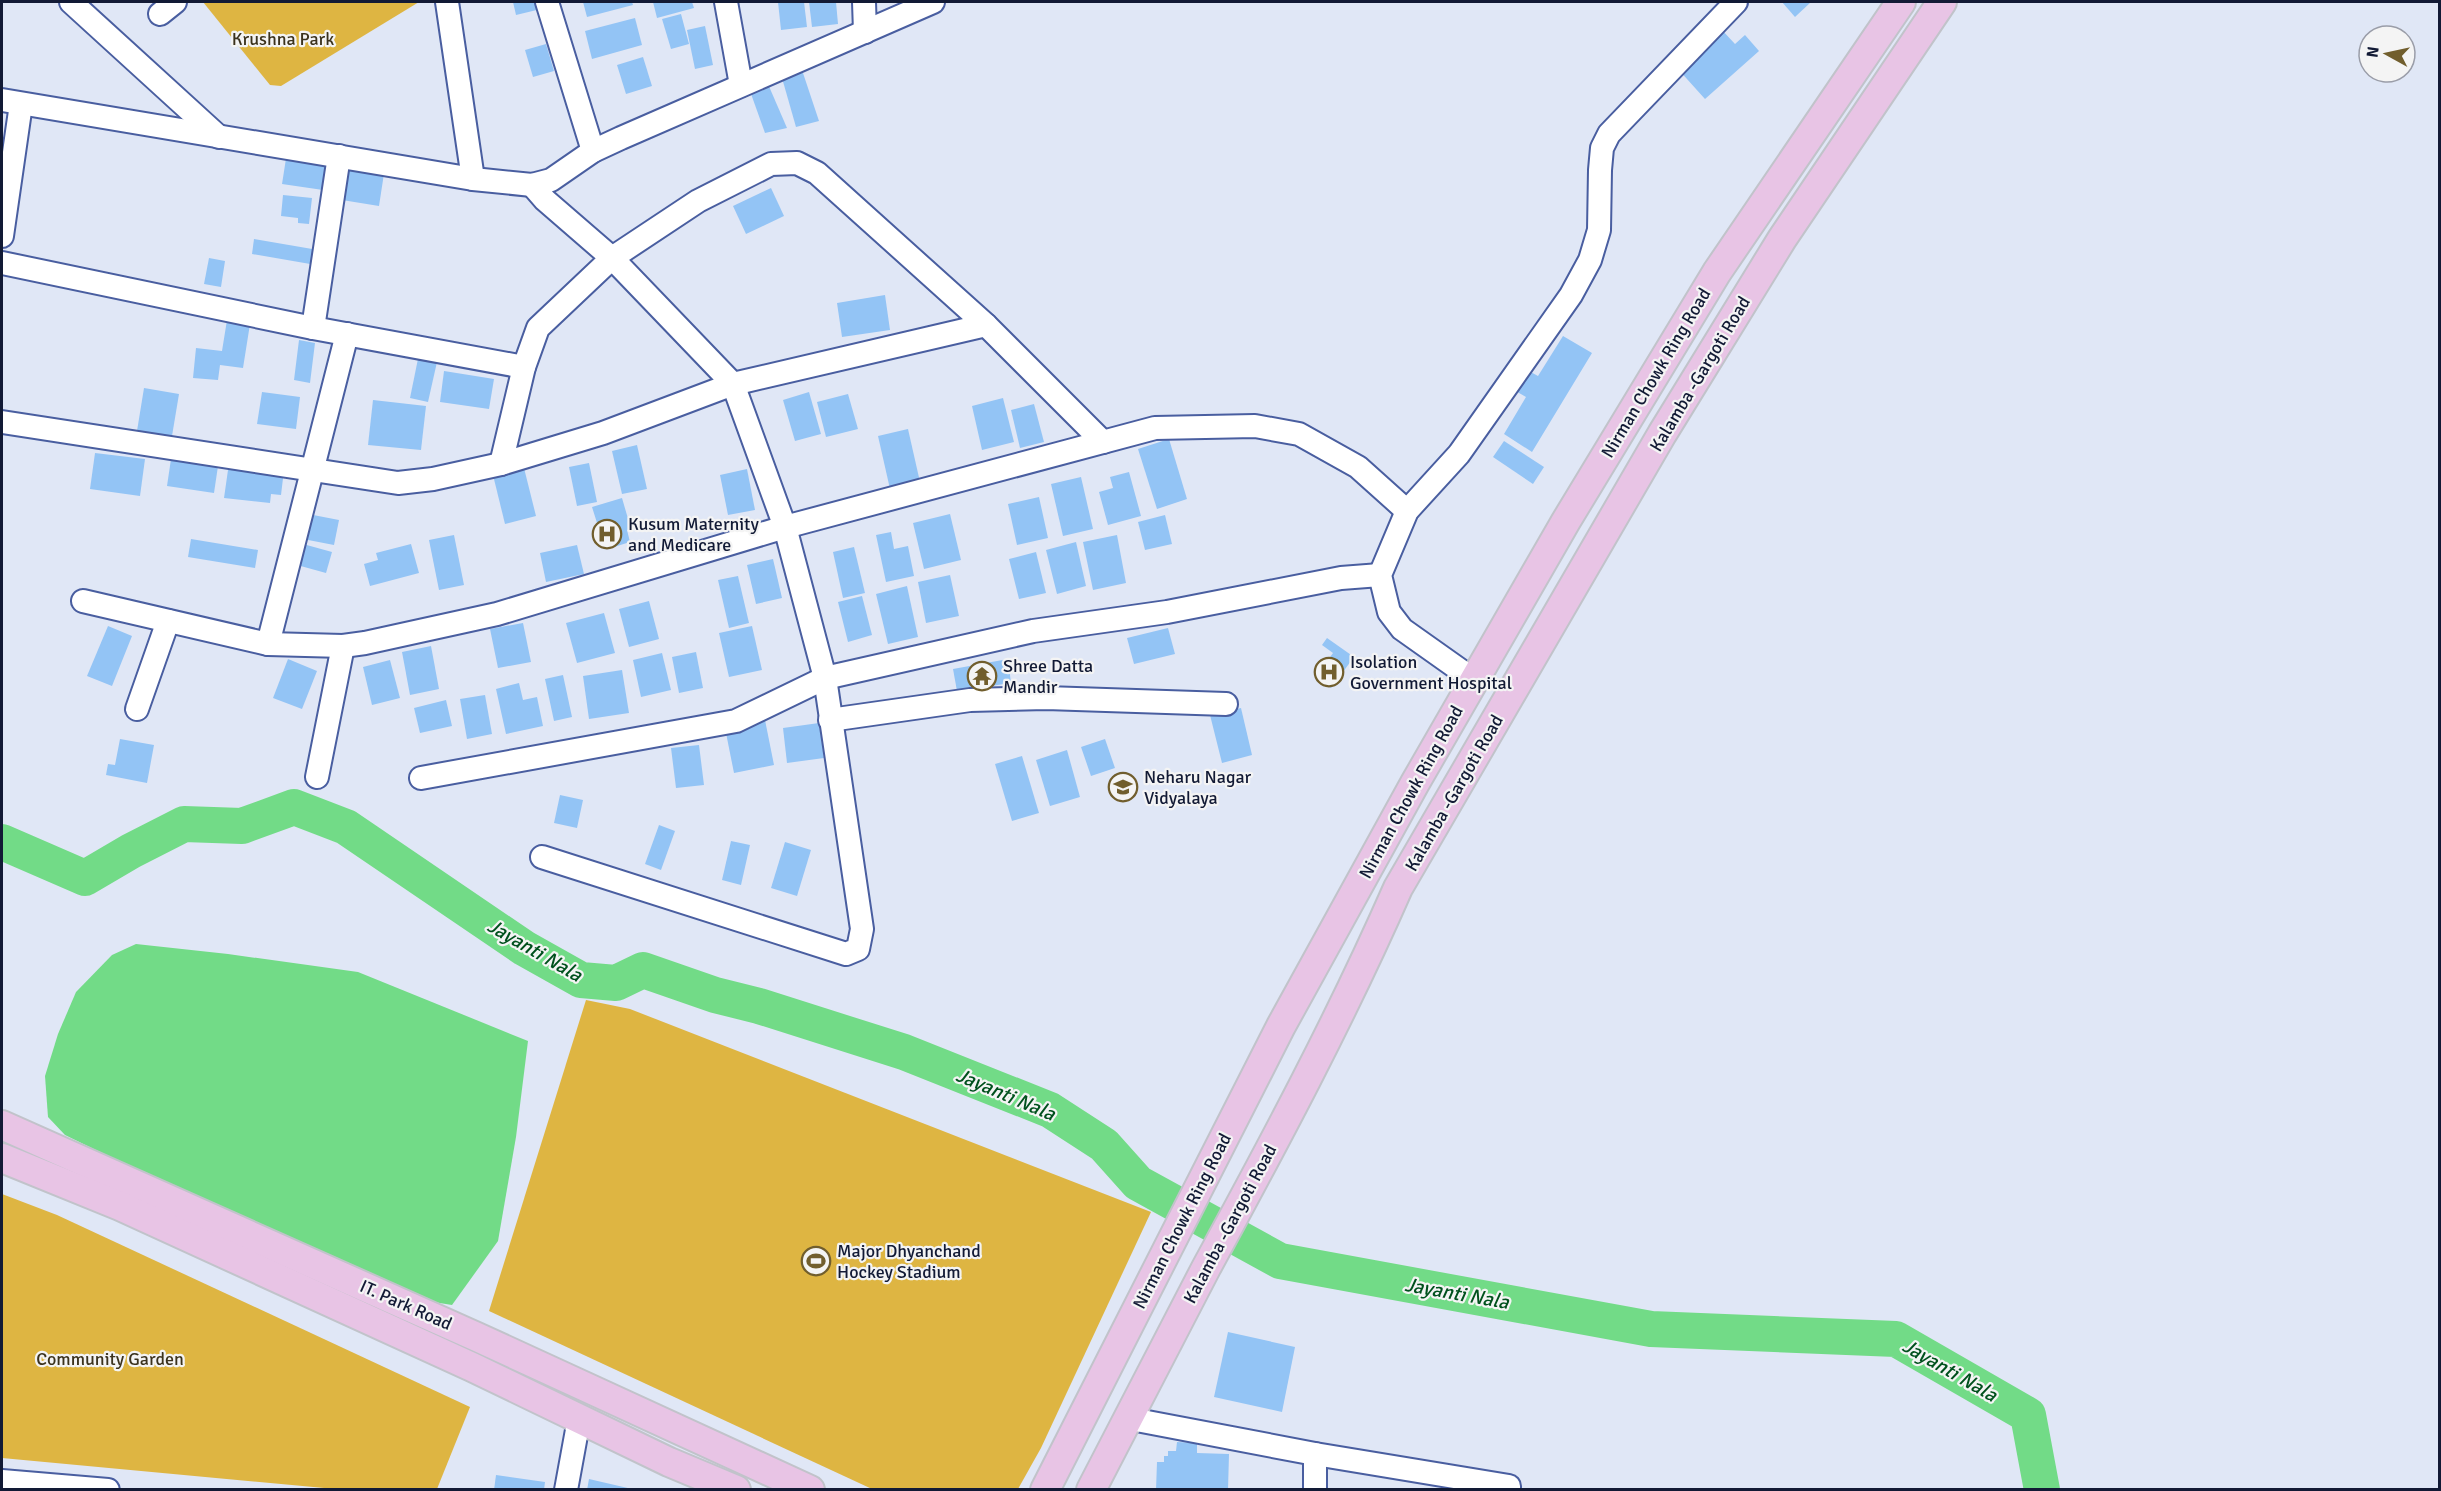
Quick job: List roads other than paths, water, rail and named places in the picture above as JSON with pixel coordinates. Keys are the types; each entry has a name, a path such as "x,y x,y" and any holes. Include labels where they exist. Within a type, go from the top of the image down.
{"main road":[{"name":"Nirman Chowk Ring Road","path":"1045,1490 1281,1026 1414,783 1566,520 1717,272 1901,2"},
{"name":"Kalamba -Gargoti Road","path":"1091,1490 1126,1418 1237,1212 1365,964 1398,888 1662,434 1782,239 1942,2"},
{"name":"IT. Park Road","path":"2,1125 456,1327 810,1490"},
{"name":"IT. Park Road","path":"2,1158 120,1206 451,1357 669,1462 736,1490"}],"street":[{"path":"71,2 219,137"},
{"path":"447,2 473,178"},
{"path":"547,2 593,151"},
{"path":"726,2 741,85"},
{"path":"864,2 865,32"},
{"path":"2,236 11,102 473,178 532,185 551,180 593,151 933,2"},
{"path":"1474,680 1402,629 1389,612 1380,575 1407,512 1459,454 1571,295 1590,260 1599,230 1602,148 1609,134 1736,2"},
{"path":"313,328 339,156"},
{"path":"501,464 524,367 538,328 612,258 698,201 771,164 797,163 817,173 986,326 1103,442"},
{"path":"532,185 545,200 612,258 733,384 785,527 825,678 862,929 858,949 846,954 542,857"},
{"path":"2,263 313,328 524,367"},
{"path":"2,422 398,483 433,479 501,464 603,432 733,384 986,326"},
{"path":"268,644 347,334"},
{"path":"83,601 268,644 343,646 497,614 785,527 1155,428 1255,426 1299,434 1358,467 1407,512"},
{"path":"421,778 736,721 825,678 1033,631 1167,612 1341,578 1380,575"},
{"path":"137,709 168,621"},
{"path":"317,777 343,646"},
{"path":"830,720 970,699 1047,698 1226,704"},
{"path":"1126,1418 1315,1454 1516,1488"},
{"path":"566,1490 579,1419"},
{"path":"1315,1454 1315,1490"},
{"path":"2,1481 108,1490"}],"waterway":[{"name":"Jayanti Nala","path":"2,842 85,878 184,824 242,826 294,807 346,827 524,948 581,980 616,983 643,970 715,995 759,1006 904,1052 1050,1110 1104,1145 1138,1183 1280,1261 1651,1329 1896,1339 2028,1415 2042,1490"}],"place":[{"name":"Kusum Maternity and Medicare","path":"607,534"},
{"name":"Isolation Government Hospital","path":"1329,672"},
{"name":"Shree Datta Mandir","path":"982,676"},
{"name":"Neharu Nagar Vidyalaya","path":"1123,787"},
{"name":"Major Dhyanchand Hockey Stadium","path":"816,1261"}],"park label":[{"name":"Krushna Park","path":"283,39"},
{"name":"Community Garden","path":"110,1359"}]}
